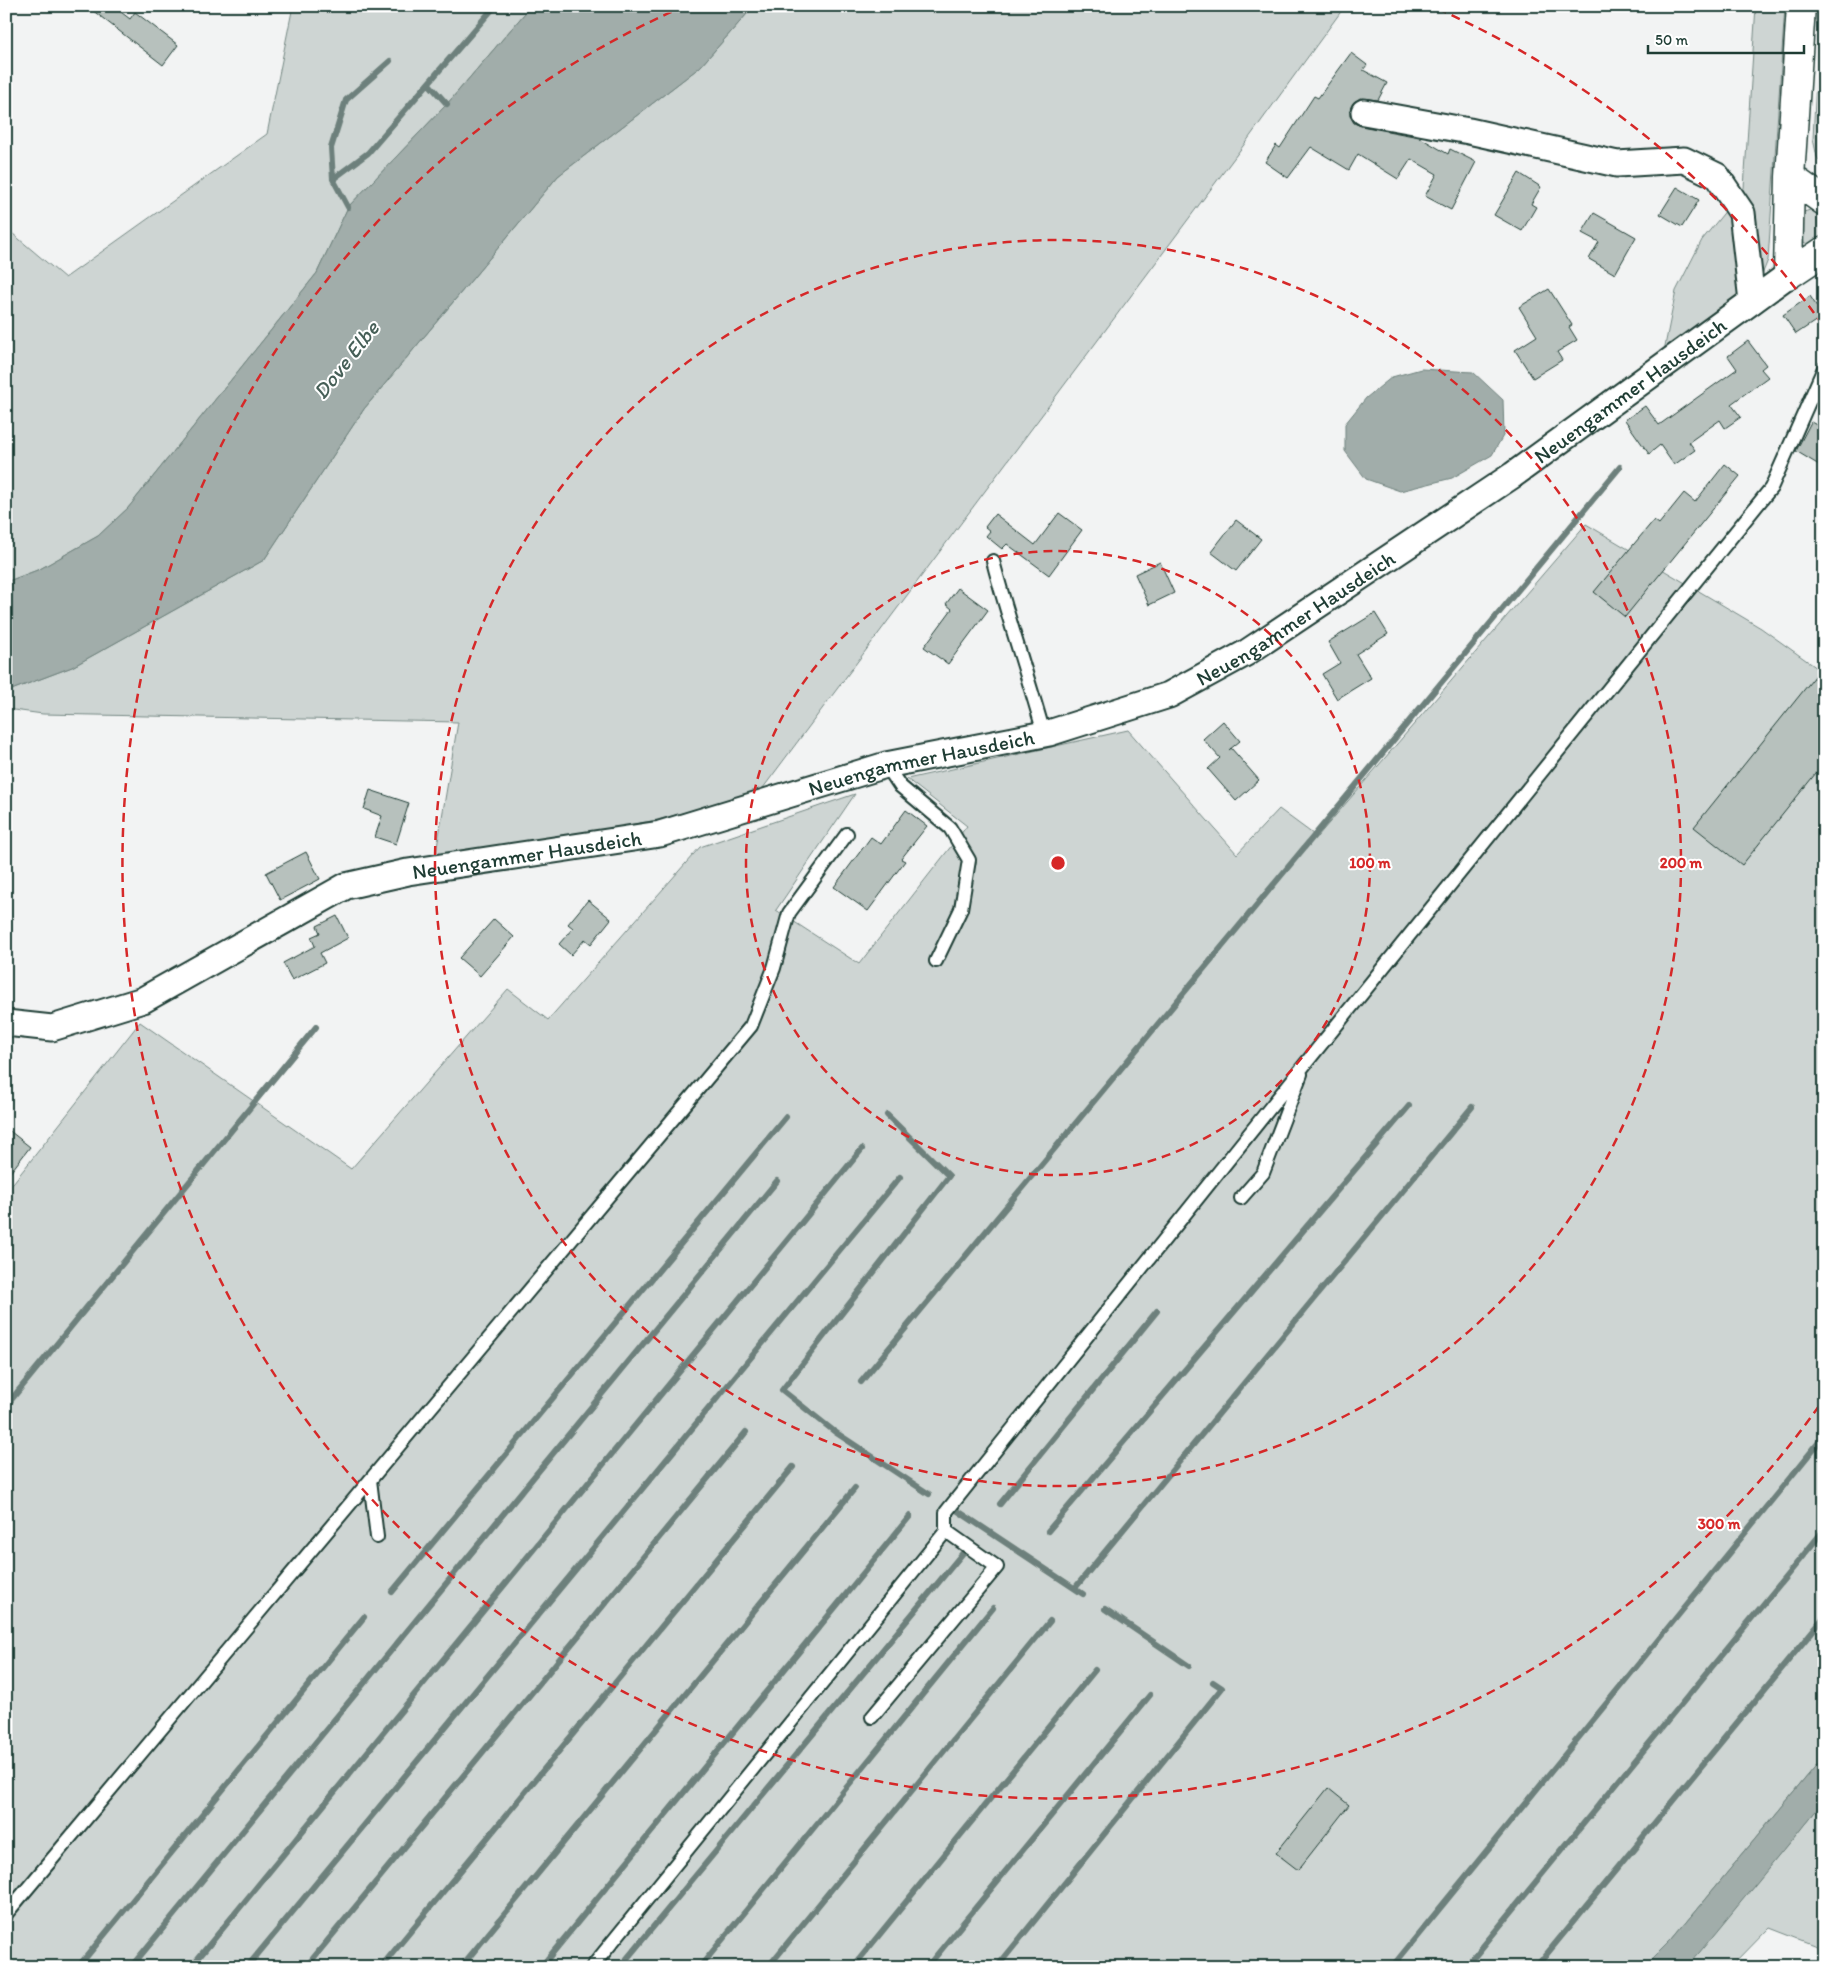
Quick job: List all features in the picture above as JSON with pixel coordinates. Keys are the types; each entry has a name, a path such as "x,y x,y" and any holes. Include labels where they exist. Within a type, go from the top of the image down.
{"street":[{"path":"1788,275 1790,177 1801,6"},
{"path":"1364,112 1468,131 1617,164 1684,160 1717,176 1742,213 1752,301"},
{"path":"1790,177 1824,201"},
{"name":"Neuengammer Hausdeich","path":"6,1023 52,1028 143,1000 346,886 408,872 660,834 886,765 1044,734 1169,694 1246,653 1513,475 1788,275 1824,251"}],"lane":[{"path":"592,1967 946,1531 946,1512 1771,488 1824,368"},
{"path":"992,561 1007,614 1027,672 1044,734"},
{"path":"886,765 900,786 950,828 969,860 961,909 936,961"},
{"path":"6,1914 751,1026 774,968 789,913 847,834"},
{"path":"1241,1198 1263,1173 1306,1063"},
{"path":"370,1480 377,1537"},
{"path":"872,1717 997,1567 946,1531"}],"shaded area":[{"path":"293,6 531,6 447,104 348,207 317,273 128,508 98,536 40,569 6,582 6,228 65,278 267,134"},
{"path":"754,6 1345,6 1243,146 760,792 657,820 435,859 458,722 43,714 6,709 6,692 72,667 264,560 364,409 558,176 700,67"},
{"path":"1756,6 1785,6 1768,260 1759,282 1664,351 1676,291 1702,240 1744,188"},
{"path":"1820,6 1824,6 1824,168 1817,157 1813,139"},
{"path":"1813,209 1824,213 1824,242 1809,245 1799,239 1801,213"},
{"path":"1586,524 1761,628 1824,673 1824,1756 1672,1939 1644,1967 6,1967 6,1192 140,1022 351,1169 508,989 548,1020 700,847 855,794 776,910 859,964 967,826 907,779 1128,730 1237,854 1279,809 1317,837"},
{"path":"1824,1801 1824,1948 1770,1927 1731,1967 1686,1967"}],"water":[{"name":"Dove Elbe","path":"531,6 754,6 700,67 558,176 364,409 264,560 72,667 6,692 6,582 40,569 98,536 128,508 317,273 348,207 447,104"},
{"path":"1421,369 1473,372 1503,400 1504,434 1492,455 1452,478 1400,491 1366,479 1345,451 1345,424 1366,398 1392,377"},
{"path":"1824,1756 1824,1801 1699,1953 1686,1967 1644,1967 1672,1939"}],"building":[{"path":"87,6 113,6 130,19 135,12 178,45 163,65"},
{"path":"1351,53 1367,65 1363,70 1387,83 1378,100 1360,98 1353,103 1350,116 1354,123 1419,137 1448,154 1450,149 1476,162 1451,210 1425,196 1437,174 1411,159 1398,179 1358,154 1349,170 1311,147 1288,178 1265,162 1276,145 1280,148 1314,96 1318,98"},
{"path":"1519,173 1541,187 1531,204 1536,207 1522,231 1494,215"},
{"path":"1677,187 1699,200 1682,227 1660,214"},
{"path":"1594,213 1636,237 1615,274 1589,259 1599,242 1582,233"},
{"path":"1549,289 1572,325 1569,327 1577,340 1557,352 1562,360 1533,378 1515,350 1537,336 1519,307"},
{"path":"1810,296 1823,316 1796,334 1783,315"},
{"path":"1748,341 1766,365 1761,369 1768,377 1731,404 1741,417 1725,428 1720,420 1689,442 1695,450 1674,465 1660,445 1649,454 1625,420 1645,406 1659,425 1737,369 1728,356"},
{"path":"1811,422 1824,429 1824,468 1796,451"},
{"path":"1725,464 1740,476 1625,617 1594,592 1654,520 1659,524 1684,493 1695,502"},
{"path":"1059,513 1082,530 1049,575 1007,544 1002,549 986,536 990,531 985,527 995,514 1035,545"},
{"path":"1236,520 1261,539 1236,571 1211,552"},
{"path":"1160,562 1174,593 1149,605 1135,574"},
{"path":"958,588 988,610 948,664 924,647 952,609 946,604"},
{"path":"1375,613 1388,634 1356,654 1371,678 1337,699 1322,674 1340,663 1328,642"},
{"path":"1824,665 1824,763 1742,865 1694,827"},
{"path":"1223,721 1240,741 1231,748 1259,780 1236,801 1208,769 1220,758 1203,739"},
{"path":"370,790 409,803 396,844 375,837 382,816 364,809"},
{"path":"906,810 927,826 901,859 905,861 868,911 834,887 871,837 881,844"},
{"path":"306,852 320,879 280,900 266,873"},
{"path":"588,900 611,919 591,944 585,939 571,955 559,944 573,928 568,924"},
{"path":"337,916 348,938 320,953 325,963 292,980 283,963 315,946 311,937 320,933 317,926"},
{"path":"494,919 514,937 480,976 459,958"},
{"path":"6,1128 30,1147 6,1178"},
{"path":"1328,1788 1349,1805 1298,1870 1276,1853"}],"waterway":[{"path":"333,179 368,153 495,6"},
{"path":"348,207 333,179 331,148 346,100 390,61"},
{"path":"429,84 447,104"},
{"path":"861,1382 1620,467"},
{"path":"6,1406 316,1027"},
{"path":"1048,1531 1409,1106"},
{"path":"1075,1588 1472,1107"},
{"path":"887,1115 949,1176 782,1390 835,1432 929,1494"},
{"path":"392,1592 786,1117"},
{"path":"191,1967 862,1149"},
{"path":"247,1967 900,1177"},
{"path":"131,1967 777,1181"},
{"path":"1000,1504 1157,1311"},
{"path":"306,1967 746,1432"},
{"path":"1392,1967 1824,1436"},
{"path":"381,1967 793,1467"},
{"path":"461,1967 855,1488"},
{"path":"958,1511 1083,1594"},
{"path":"541,1967 910,1516"},
{"path":"1466,1967 1824,1530"},
{"path":"620,1967 962,1554"},
{"path":"700,1967 993,1608"},
{"path":"1105,1609 1189,1666"},
{"path":"78,1967 364,1617"},
{"path":"1536,1967 1824,1617"},
{"path":"768,1967 1050,1621"},
{"path":"853,1967 1095,1670"},
{"path":"997,1967 1222,1688 1213,1682"},
{"path":"927,1967 1150,1695"}]}
